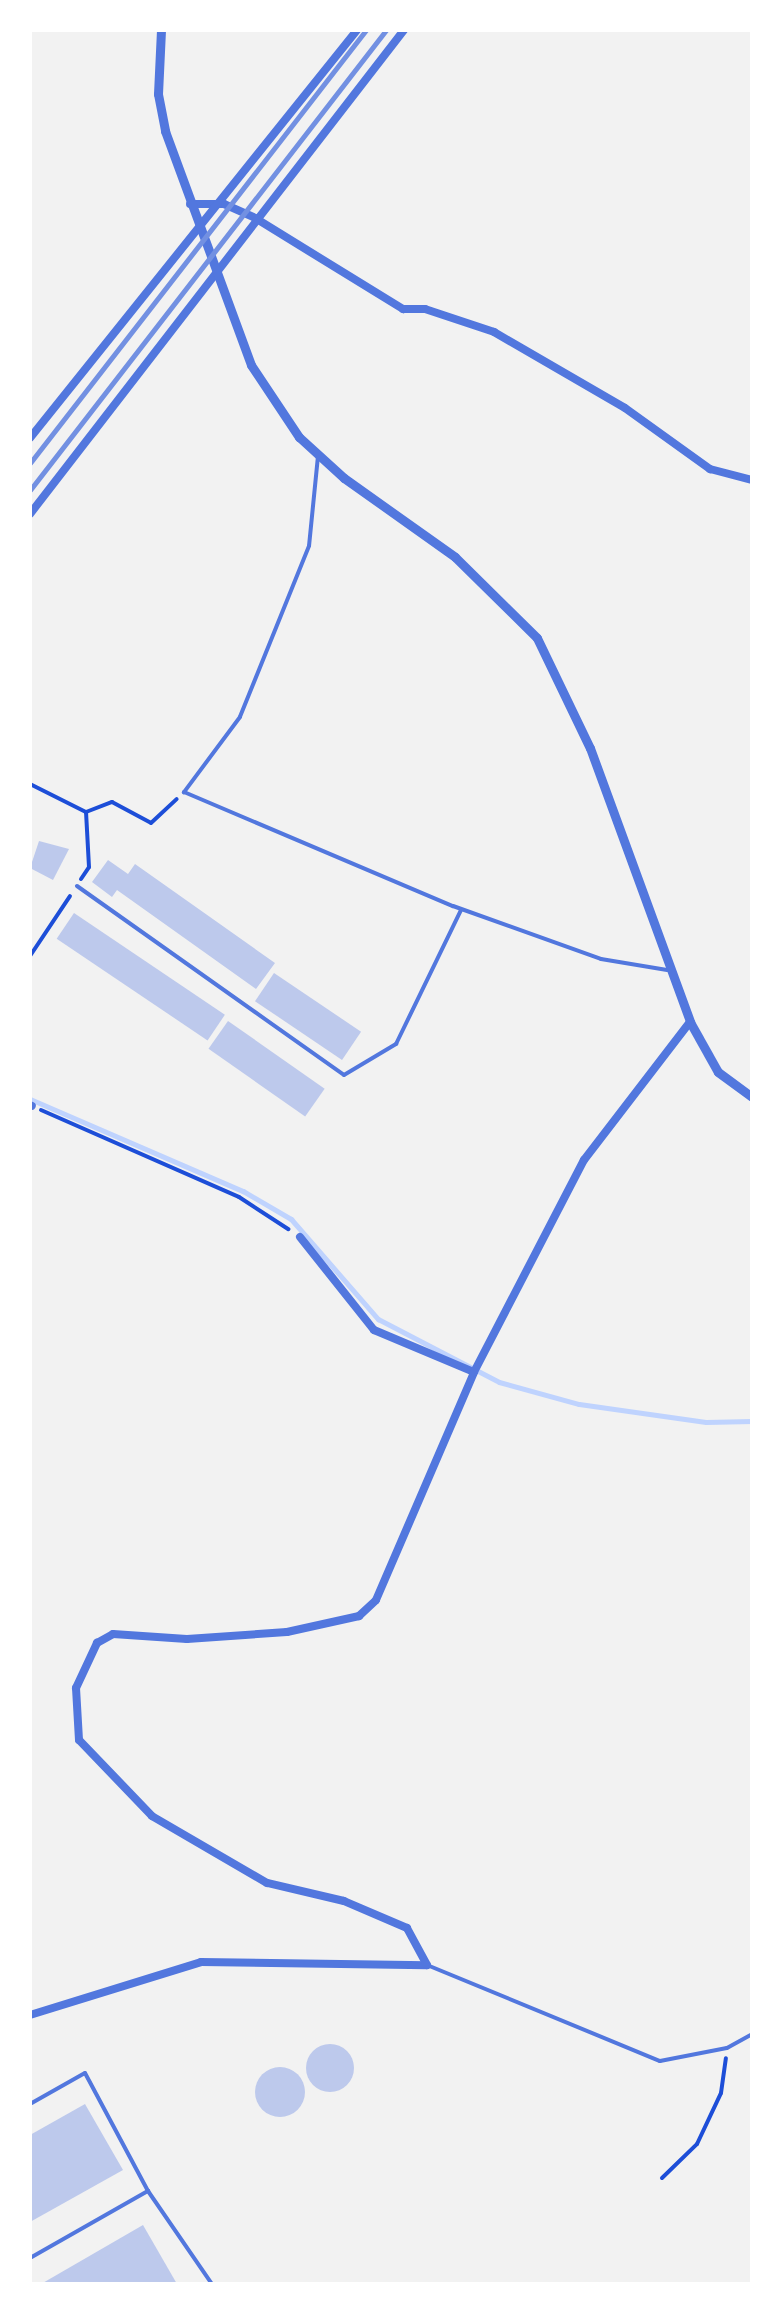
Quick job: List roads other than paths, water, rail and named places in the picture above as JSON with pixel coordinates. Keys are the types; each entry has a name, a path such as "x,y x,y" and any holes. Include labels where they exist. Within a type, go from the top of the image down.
{"street":[{"path":"161,30 158,94 190,204 252,364 276,406 318,455 455,557 537,638 590,748 690,1022 718,1072 752,1098"},
{"path":"30,438 198,224 224,204 356,30"},
{"path":"30,514 216,265 404,30"},
{"path":"190,204 224,204 254,218 403,309 425,309 494,332 543,356 710,469 752,480"},
{"path":"30,2014 201,1962 427,1965 407,1928 344,1901 267,1884 152,1816 80,1740 73,1708 85,1663 113,1634 240,1636 360,1616 389,1580 474,1372 584,1160 690,1022"},
{"path":"300,1237 374,1330 474,1372"}],"lane":[{"path":"318,455 309,546 240,718 184,792 461,909 601,959 672,971"},
{"path":"77,886 344,1075 396,1044 461,909"},
{"path":"427,1965 660,2061 727,2048 752,2034"},
{"path":"30,2104 85,2073 148,2190 212,2284"},
{"path":"30,2258 148,2190"}],"waterway":[{"path":"30,1099 243,1191 291,1219 378,1319 499,1382 579,1404 706,1422 752,1421"}],"railway":[{"path":"30,463 366,30"},
{"path":"30,490 386,30"}]}
